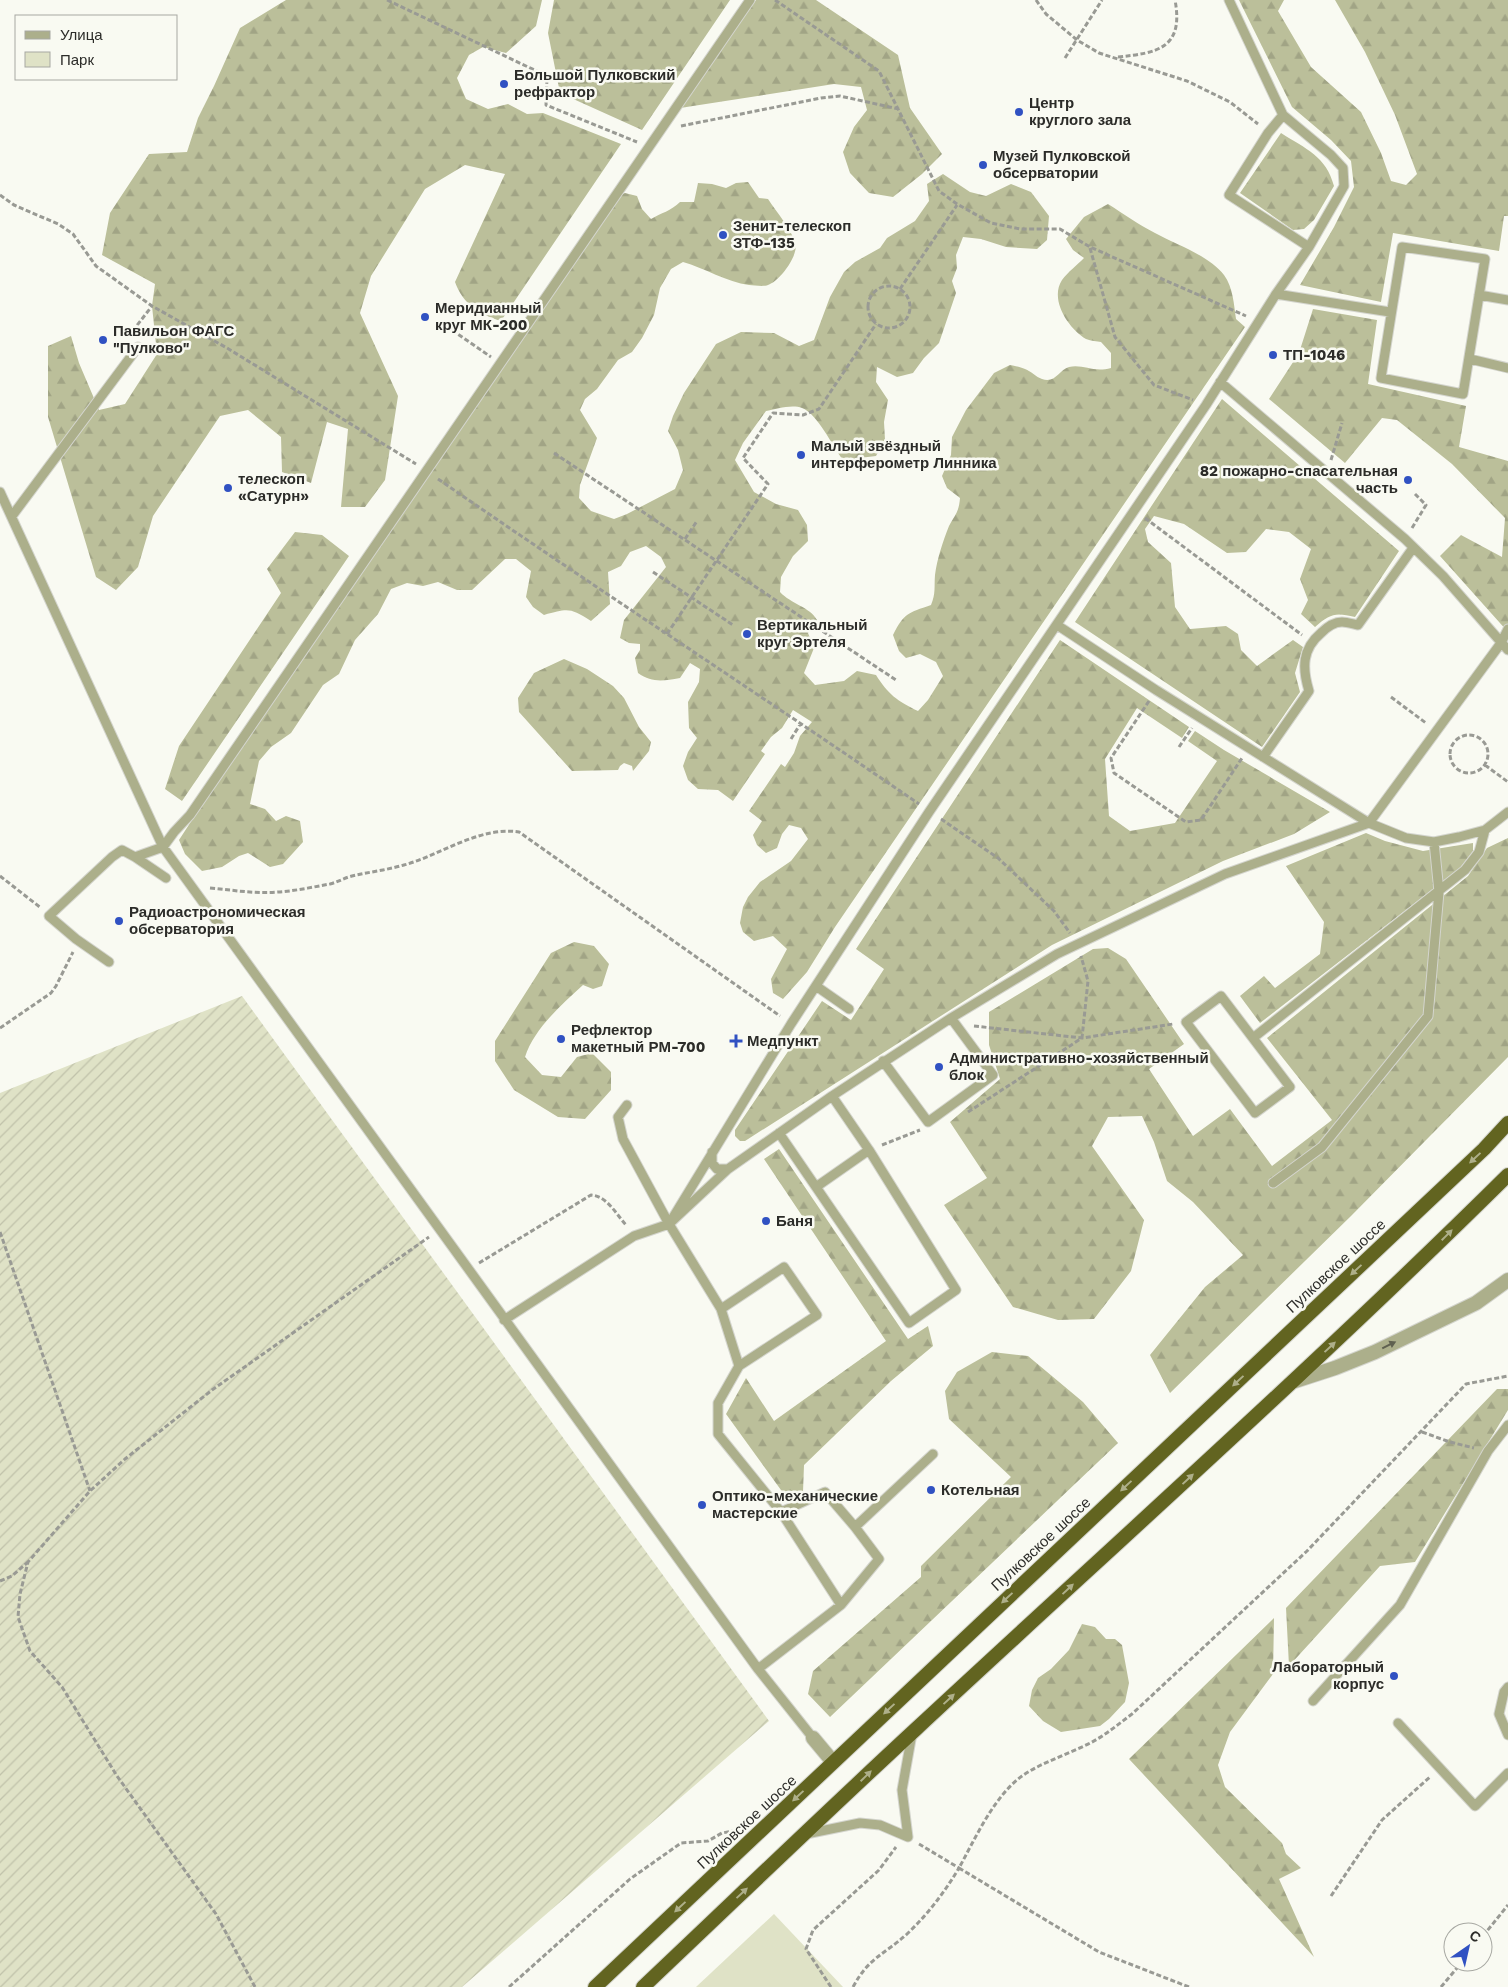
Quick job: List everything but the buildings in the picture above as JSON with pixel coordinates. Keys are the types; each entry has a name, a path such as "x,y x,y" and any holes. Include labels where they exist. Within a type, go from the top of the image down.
{"highway":[{"name":"Пулковское шоссе","path":"595,1987 1484,1149 1508,1123"},
{"path":"643,1987 913,1732 1294,1381 1419,1263 1508,1175"}],"street":[{"path":"1294,1381 1376,1352 1476,1303 1508,1280"},
{"path":"813,1738 833,1762"}],"lane":[{"path":"135,856 164,848 174,832 190,815 750,0"},
{"path":"669,1224 791,1024 929,812 1206,405 1276,294 1309,247 1344,186 1343,168 1331,155 1283,115 1228,0"},
{"path":"1283,115 1268,133 1229,195 1309,247"},
{"path":"1402,246 1485,259 1479,295 1463,394 1381,378 1402,246"},
{"path":"1276,294 1390,312"},
{"path":"1479,295 1508,300"},
{"path":"12,516 138,347"},
{"path":"1470,359 1508,368"},
{"path":"1220,382 1405,539 1443,576 1508,650"},
{"path":"0,492 164,848 758,1669 813,1738"},
{"path":"1263,757 1310,691 1304,675 1305,659 1311,642 1328,627 1341,622 1358,625 1414,548"},
{"path":"1057,625 1248,749 1369,823 1406,838 1434,842 1485,830 1508,812"},
{"path":"504,1320 634,1236 669,1224 728,1169 832,1096 883,1061 953,1021 1057,954 1225,874 1369,823 1501,643 1508,629"},
{"path":"1253,1038 1465,870 1479,852 1485,830"},
{"path":"1273,1183 1322,1147 1428,1016 1439,892 1434,842"},
{"path":"109,962 76,939 49,916 112,857 122,850 135,856 166,878"},
{"path":"816,986 849,1010"},
{"path":"1221,996 1290,1087 1255,1113 1186,1022 1221,996"},
{"path":"883,1061 928,1122 993,1075 953,1021"},
{"path":"779,1133 909,1323 956,1290 870,1150 832,1096"},
{"path":"627,1105 618,1117 623,1139 669,1224 722,1309 740,1366"},
{"path":"816,1188 870,1150"},
{"path":"712,1151 712,1163 717,1168 728,1169"},
{"path":"722,1309 784,1267 817,1315 740,1366 718,1403 718,1434 781,1512 841,1605"},
{"path":"1313,1701 1400,1605 1488,1451 1508,1425"},
{"path":"855,1527 933,1454"},
{"path":"758,1669 841,1605 879,1559 825,1492 781,1512"},
{"path":"1508,1687 1504,1692 1499,1714 1508,1735"},
{"path":"1398,1723 1475,1806 1508,1773"},
{"path":"908,1837 902,1790 913,1732"},
{"path":"805,1834 860,1823 880,1825 908,1837"}],"path":[{"path":"387,0 547,76 546,105 649,147"},
{"path":"775,0 879,71 939,191 957,204 991,223 1020,229 1060,230 1090,247 1260,322"},
{"path":"1036,0 1046,14 1077,40 1099,53 1188,81 1230,102 1268,133"},
{"path":"1065,58 1102,0"},
{"path":"1115,58 1148,54 1164,47 1175,32 1178,16 1175,0"},
{"path":"660,130 821,98 840,96 899,109"},
{"path":"0,195 14,205 58,224 73,234 96,266 152,306 227,348 426,471 556,561 801,723 929,812"},
{"path":"900,289 957,204"},
{"path":"1090,247 1115,337 1154,385 1206,405"},
{"path":"884,286 900,289 910,303 910,311 906,319 900,325 892,328 884,328 876,324 868,312 867,304 870,296 884,286"},
{"path":"128,337 152,306"},
{"path":"667,634 768,484 743,458 773,413 804,415 819,409 876,324"},
{"path":"446,326 500,363"},
{"path":"1328,475 1328,467 1342,423"},
{"path":"554,453 896,680"},
{"path":"1405,539 1426,505 1415,494"},
{"path":"1134,510 1311,642"},
{"path":"685,539 697,521"},
{"path":"653,572 733,625"},
{"path":"1156,690 1111,758 1114,773 1186,822 1201,820 1248,749"},
{"path":"1391,697 1437,731"},
{"path":"1179,747 1199,717"},
{"path":"791,739 801,723"},
{"path":"1465,734 1473,734 1480,737 1485,742 1488,750 1485,764 1480,770 1473,773 1465,773 1458,770 1452,764 1450,757 1452,743 1458,737 1465,734"},
{"path":"1485,764 1508,782"},
{"path":"192,887 244,893 270,892 332,884 351,877 429,857 456,844 495,832 508,830 519,832 791,1024"},
{"path":"0,876 49,916"},
{"path":"0,1028 51,993 73,952 76,939"},
{"path":"953,1021 1082,1038 1186,1022"},
{"path":"468,1270 591,1195 599,1196 606,1201 634,1236"},
{"path":"0,1581 12,1576 28,1562 90,1491 125,1459 212,1390 440,1230"},
{"path":"0,1232 90,1491"},
{"path":"853,1987 861,1972 873,1960 905,1936 931,1911 959,1868 987,1818 1008,1788 1021,1777 1046,1762 1107,1734 1132,1714 1307,1551 1466,1384 1508,1376"},
{"path":"1422,1432 1450,1442 1488,1451"},
{"path":"28,1562 20,1594 18,1617 30,1652 62,1687 117,1776 216,1914 255,1987"},
{"path":"1330,1896 1382,1820 1440,1769"},
{"path":"509,1987 630,1879 681,1843 708,1841 722,1833 733,1831"},
{"path":"908,1837 1099,1952 1189,1987"},
{"path":"831,1987 806,1949 813,1930 879,1870 896,1847"},
{"path":"1493,1924 1508,1905"},
{"path":"1441,1987 1454,1972"}],"green space":[{"path":"286,0 542,0 536,26 506,53 483,47 469,55 457,78 466,99 488,109 508,104 527,114 543,113 621,144 501,321 486,315 467,302 458,290 455,282 505,174 465,165 425,189 371,276 360,313 398,396 385,480 365,507 341,507 348,429 327,422 311,483 282,472 281,437 248,410 220,416 153,516 138,567 116,590 96,577 48,417 48,346 71,336 79,363 99,410 125,404 157,354 152,306 155,284 102,255 110,213 149,154 187,152 198,118 240,28"},
{"path":"554,0 730,0 642,130 560,93 548,33"},
{"path":"756,0 816,0 898,55 910,108 942,154 922,174 893,197 869,193 850,173 843,152 854,127 867,110 861,87 834,84 680,108"},
{"path":"1239,0 1284,0 1278,11 1311,67 1361,112 1381,153 1391,181 1406,185 1417,174 1395,115 1365,52 1335,0 1508,0 1508,216 1504,216 1499,251 1393,233 1381,302 1300,285 1334,227 1354,187 1351,161 1331,140 1292,107"},
{"path":"1281,133 1307,149 1320,160 1326,167 1334,186 1314,220 1304,229 1293,230 1240,193"},
{"path":"943,174 970,192 986,196 1011,184 1031,192 1049,216 1047,240 1037,249 1006,247 981,239 963,237 956,255 957,268 952,281 956,293 939,343 924,358 913,373 897,377 877,367 876,382 888,400 884,422 885,440 876,456 843,460 813,416 808,411 794,406 766,411 743,443 735,460 754,492 776,504 798,510 807,525 808,541 793,556 781,577 780,592 789,600 810,612 817,620 808,633 814,648 804,673 815,685 844,681 857,671 876,675 894,696 918,711 928,700 943,676 936,662 920,654 906,658 899,651 893,635 904,618 912,612 931,605 933,601 935,575 942,544 958,510 960,498 947,488 942,476 951,455 952,437 966,410 994,373 1010,365 1023,368 1046,380 1054,378 1062,371 1074,366 1099,370 1111,368 1111,353 1101,342 1086,339 1073,328 1059,305 1058,296 1062,280 1084,258 1073,250 1066,239 1084,217 1108,204 1149,230 1210,262 1218,268 1227,280 1233,296 1236,319 1245,327 835,927 807,972 783,999 773,993 771,979 787,949 773,936 754,941 743,932 740,923 743,907 760,882 791,861 808,839 801,828 789,825 782,834 777,848 766,853 757,845 753,835 762,821 749,811 781,764 785,767 794,753 800,736 812,722 793,710 782,728 771,737 761,751 765,754 733,801 718,790 698,789 688,780 683,766 688,752 697,738 689,728 688,702 699,682 700,669 690,663 680,678 653,680 638,673 635,658 640,650 640,644 629,643 620,638 624,620 666,567 661,557 646,546 630,552 621,566 608,572 610,604 591,621 569,610 544,615 533,607 526,597 531,571 516,559 505,559 472,590 457,590 438,582 423,586 407,583 391,589 378,614 355,640 339,674 323,685 291,733 271,747 259,761 250,804 265,809 276,821 286,816 300,821 303,842 283,864 270,867 248,853 239,856 222,867 202,871 185,854 179,840 244,740 606,201 625,193 637,196 642,209 651,219 670,210 680,202 694,202 698,183 726,188 736,183 748,182 759,198 768,199 790,231 796,247 792,260 783,273 766,286 741,283 683,262 671,269 660,288 654,315 642,338 632,352 618,360 597,389 585,399 580,410 597,438 580,485 579,498 591,511 614,519 675,489 683,470 678,450 668,431 684,393 716,344 741,332 774,333 799,346 814,340 830,297 844,272 855,262 880,248 887,238 915,221 929,201 927,184"},
{"path":"1313,309 1377,320 1368,384 1466,406 1459,447 1508,461 1508,632 1440,556 1461,535 1502,557 1505,518 1452,464 1397,420 1382,418 1345,463 1269,399 1299,353"},
{"path":"1222,399 1399,551 1355,617 1333,615 1315,627 1301,614 1308,600 1300,579 1311,549 1289,532 1266,529 1246,552 1227,553 1184,524 1154,516 1145,529 1148,542 1171,563 1175,607 1190,629 1226,626 1238,634 1241,650 1257,666 1293,640 1303,647 1295,673 1300,692 1262,747 1075,622"},
{"path":"295,532 322,535 349,556 182,801 165,789 179,746 281,593 267,569"},
{"path":"1060,640 1189,727 1182,738 1137,708 1105,759 1109,816 1130,831 1175,823 1217,761 1188,741 1195,731 1330,812 1294,834 1223,861 1052,945 745,1141 740,1141 735,1136 735,1130 822,1001 851,1020 884,969 856,949"},
{"path":"564,659 587,669 613,686 624,698 639,727 651,742 649,751 633,771 632,766 624,763 618,770 572,771 519,712 518,698 534,673"},
{"path":"1366,833 1385,841 1423,851 1473,843 1473,851 1460,868 1260,1023 1240,996 1264,976 1275,988 1320,954 1324,922 1286,866"},
{"path":"1508,838 1508,1057 1351,1216 1170,1393 1150,1355 1205,1287 1243,1255 1193,1202 1167,1181 1154,1142 1142,1116 1108,1117 1092,1146 1144,1220 1131,1271 1094,1319 1058,1320 1013,1307 944,1205 987,1178 950,1122 1000,1079 989,1045 989,1012 1093,949 1108,948 1126,959 1184,1044 1149,1069 1193,1136 1230,1109 1272,1166 1332,1120 1267,1038 1468,876 1487,848"},
{"path":"574,942 594,946 609,964 602,986 593,989 583,985 557,1009 542,1027 525,1057 542,1075 561,1077 577,1057 592,1053 611,1072 611,1090 585,1119 558,1117 514,1090 495,1061 495,1041 551,953"},
{"path":"242,996 769,1721 462,1987 0,1987 0,1093"},
{"path":"779,1149 908,1339 928,1326 933,1346 891,1381 804,1465 803,1492 786,1497 726,1414 746,1378 774,1421 886,1341 764,1159"},
{"path":"992,1352 1028,1356 1083,1402 1118,1443 830,1717 808,1694 813,1671 921,1577 921,1566 1011,1477 949,1419 945,1391 957,1372"},
{"path":"1497,1389 1508,1389 1508,1410 1415,1562 1380,1566 1289,1666 1286,1608"},
{"path":"1274,1618 1273,1674 1230,1732 1218,1765 1225,1787 1282,1843 1286,1854 1301,1868 1279,1879 1314,1957 1129,1759"},
{"path":"1082,1624 1095,1627 1106,1639 1115,1639 1122,1645 1129,1683 1125,1702 1100,1726 1061,1732 1043,1721 1029,1706 1032,1690 1038,1678 1051,1669 1069,1650"},
{"path":"774,1914 843,1987 696,1987"}],"place":[{"name":"Большой Пулковский рефрактор","path":"504,84"},
{"name":"Центр круглого зала","path":"1019,112"},
{"name":"Музей Пулковской обсерватории","path":"983,165"},
{"name":"Зенит-телескоп ЗТФ-135","path":"723,235"},
{"name":"Меридианный круг МК-200","path":"425,317"},
{"name":"Павильон ФАГС \"Пулково\"","path":"103,340"},
{"name":"ТП-1046","path":"1273,355"},
{"name":"Малый звёздный интерферометр Линника","path":"801,455"},
{"name":"82 пожарно-спасательная часть","path":"1408,480"},
{"name":"телескоп «Сатурн»","path":"228,488"},
{"name":"Вертикальный круг Эртеля","path":"747,634"},
{"name":"Радиоастрономическая обсерватория","path":"119,921"},
{"name":"Рефлектор макетный РМ-700","path":"561,1039"},
{"name":"Медпункт","path":"736,1041"},
{"name":"Административно-хозяйственный блок","path":"939,1067"},
{"name":"Баня","path":"766,1221"},
{"name":"Котельная","path":"931,1490"},
{"name":"Оптико-механические мастерские","path":"702,1505"},
{"name":"Лабораторный корпус","path":"1394,1676"}]}
